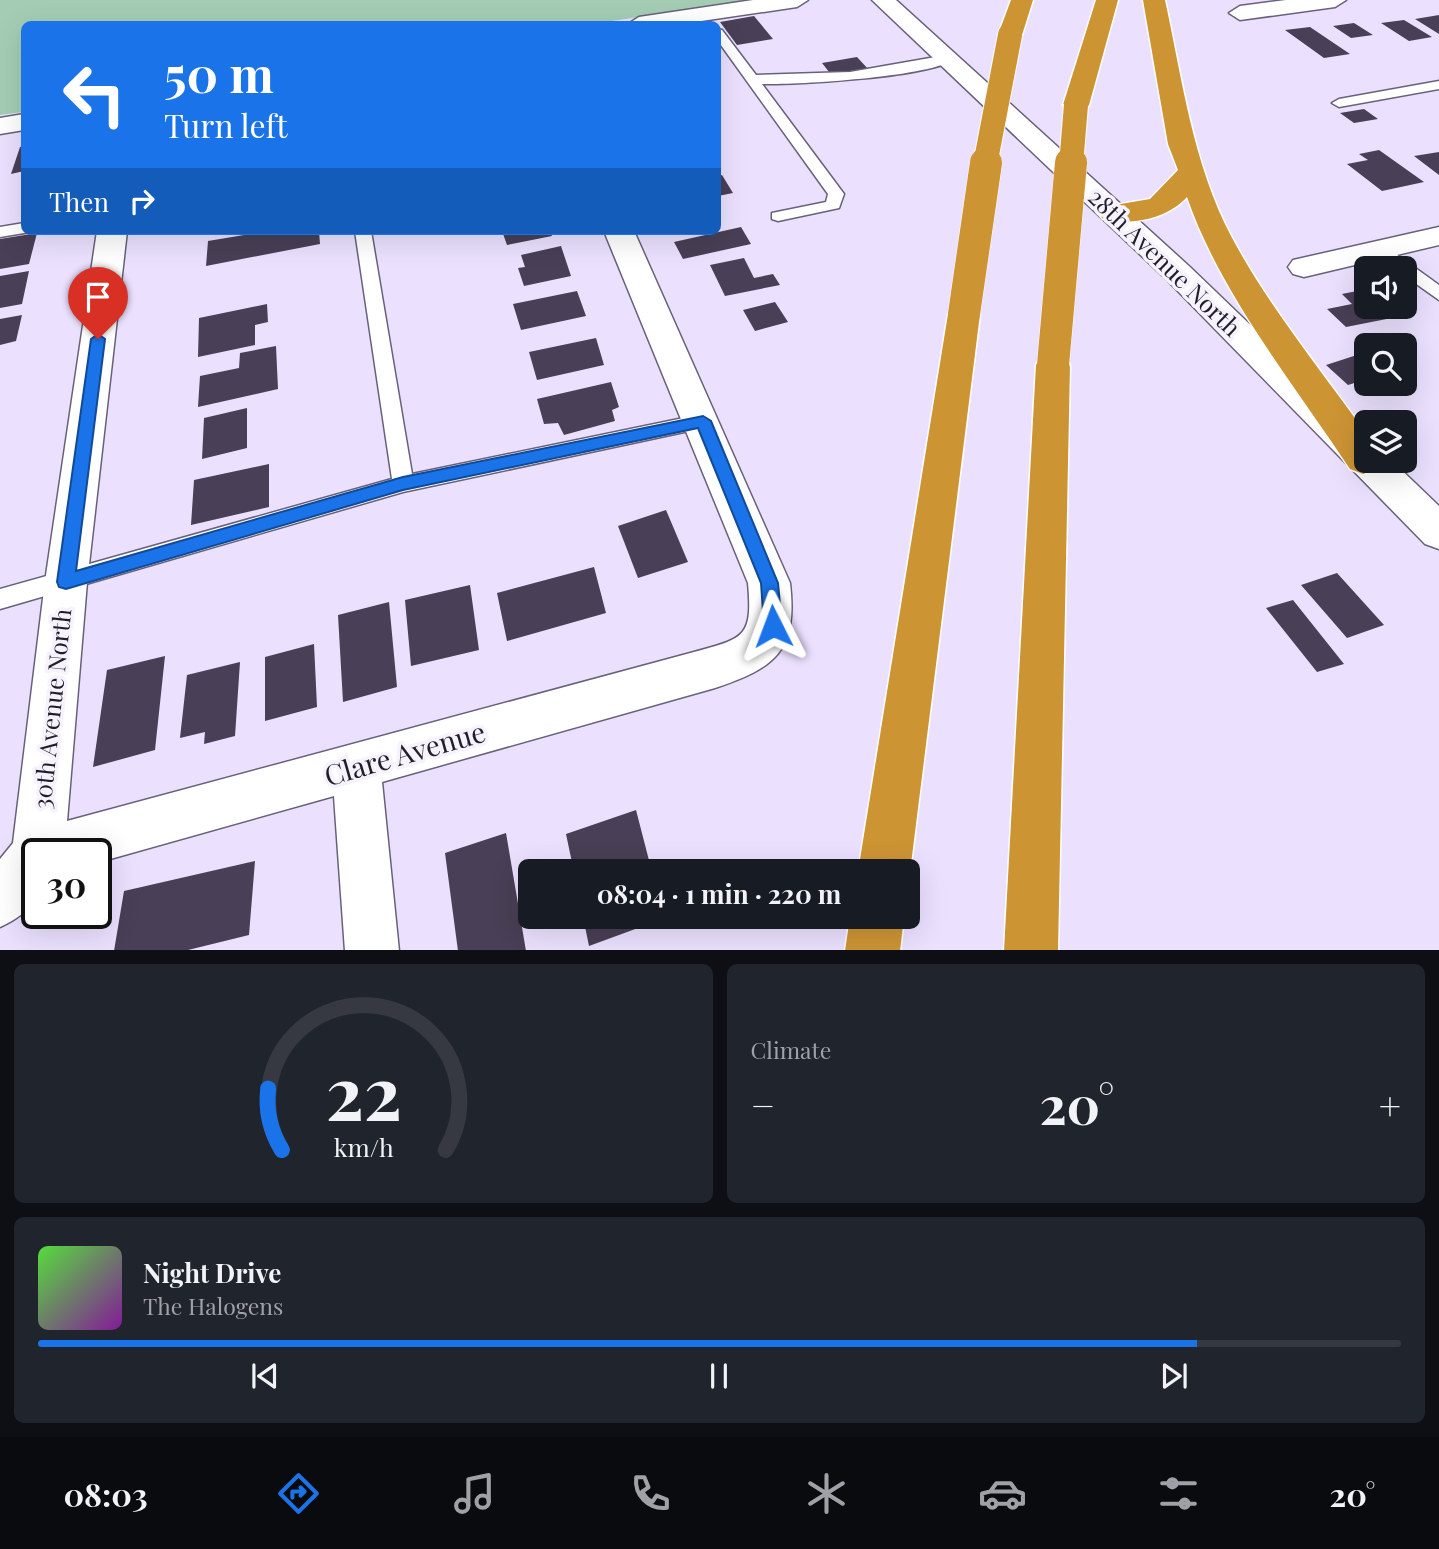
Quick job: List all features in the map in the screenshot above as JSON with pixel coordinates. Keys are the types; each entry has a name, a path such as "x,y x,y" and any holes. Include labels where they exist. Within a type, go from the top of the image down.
{"highway":[{"path":"886,859 992,119 1010,35 1022,0"},
{"path":"1031,950 1053,365 1076,105 1107,0"},
{"path":"1154,0 1182,144 1215,234 1241,280 1354,446"},
{"path":"1113,213 1145,212 1172,200 1192,170"},
{"path":"872,950 875,929"}],"street":[{"path":"707,20 797,0"},
{"name":"28th Avenue North","path":"883,0 1179,274 1354,450"},
{"path":"1240,13 1335,0"},
{"path":"0,126 21,122"},
{"name":"30th Avenue North","path":"39,838 66,582 111,235"},
{"path":"621,235 703,421"},
{"path":"1304,267 1439,236"},
{"name":"Clare Avenue","path":"97,838 356,769 736,661 752,653 766,640 773,626 774,611 769,583 703,421"},
{"name":"28th Avenue North","path":"1378,473 1439,532"},
{"path":"356,769 372,950"},
{"path":"0,900 21,874"}],"lane":[{"path":"721,37 836,194 833,205 778,216"},
{"path":"752,79 786,82 849,79 947,59"},
{"path":"1339,103 1439,85"},
{"path":"0,232 21,228"},
{"path":"364,235 403,484"},
{"path":"1382,249 1439,294"},
{"path":"0,598 66,582 403,484 703,421"}],"green space":[{"path":"0,0 752,0 612,21 21,21 21,112 0,115"}],"building":[{"path":"1439,15 1439,34 1415,19"},
{"path":"754,16 773,39 737,45 721,22"},
{"path":"1404,20 1432,37 1409,41 1381,23"},
{"path":"1354,23 1373,35 1351,38 1333,26"},
{"path":"1310,27 1350,54 1324,58 1285,30"},
{"path":"857,57 869,70 833,77 822,63"},
{"path":"1364,109 1378,119 1354,123 1340,113"},
{"path":"20,147 21,172 11,174"},
{"path":"1379,150 1424,182 1382,191 1347,164 1368,160 1359,154"},
{"path":"1439,152 1439,175 1414,156"},
{"path":"722,175 733,193 721,195"},
{"path":"741,227 751,244 683,259 674,242 705,235 721,235 721,231"},
{"path":"36,235 29,264 0,269 0,239"},
{"path":"244,235 319,235 320,244 206,266 208,241"},
{"path":"503,235 552,236 507,245"},
{"path":"561,246 571,276 524,286 518,268 525,267 521,255"},
{"path":"744,258 754,278 773,274 780,285 725,296 710,265"},
{"path":"29,271 22,304 0,308 0,276"},
{"path":"577,291 586,316 521,330 513,304"},
{"path":"1354,292 1354,319 1387,319 1346,327 1327,309 1352,304 1342,294"},
{"path":"775,302 788,322 755,331 743,310"},
{"path":"267,304 268,322 255,325 255,345 198,357 199,318"},
{"path":"22,315 16,341 0,345 0,319"},
{"path":"596,338 604,365 537,380 529,352"},
{"path":"276,346 278,389 198,407 200,376 239,368 240,353"},
{"path":"1354,356 1354,383 1348,385 1326,365"},
{"path":"611,382 619,407 612,410 615,421 564,435 558,423 544,424 537,399"},
{"path":"247,408 247,448 202,459 204,418"},
{"path":"269,464 269,507 191,525 194,480"},
{"path":"666,510 688,562 638,578 618,526"},
{"path":"594,567 606,613 507,641 497,593"},
{"path":"1337,573 1384,625 1347,638 1301,585"},
{"path":"470,585 479,650 411,666 405,600"},
{"path":"1293,600 1344,664 1317,672 1266,608"},
{"path":"389,602 397,687 343,702 338,615"},
{"path":"314,644 317,707 265,721 265,657"},
{"path":"165,656 155,750 93,767 107,670"},
{"path":"240,662 235,736 204,744 205,732 180,738 187,675"},
{"path":"636,810 649,859 571,859 566,834"},
{"path":"506,833 518,904 518,929 522,929 526,950 458,950 445,853"},
{"path":"255,861 249,935 188,950 114,950 124,891"},
{"path":"585,929 635,929 589,946"}],"route":[{"path":"98,339 66,582 403,484 703,421 769,583 774,611 773,626"}]}
